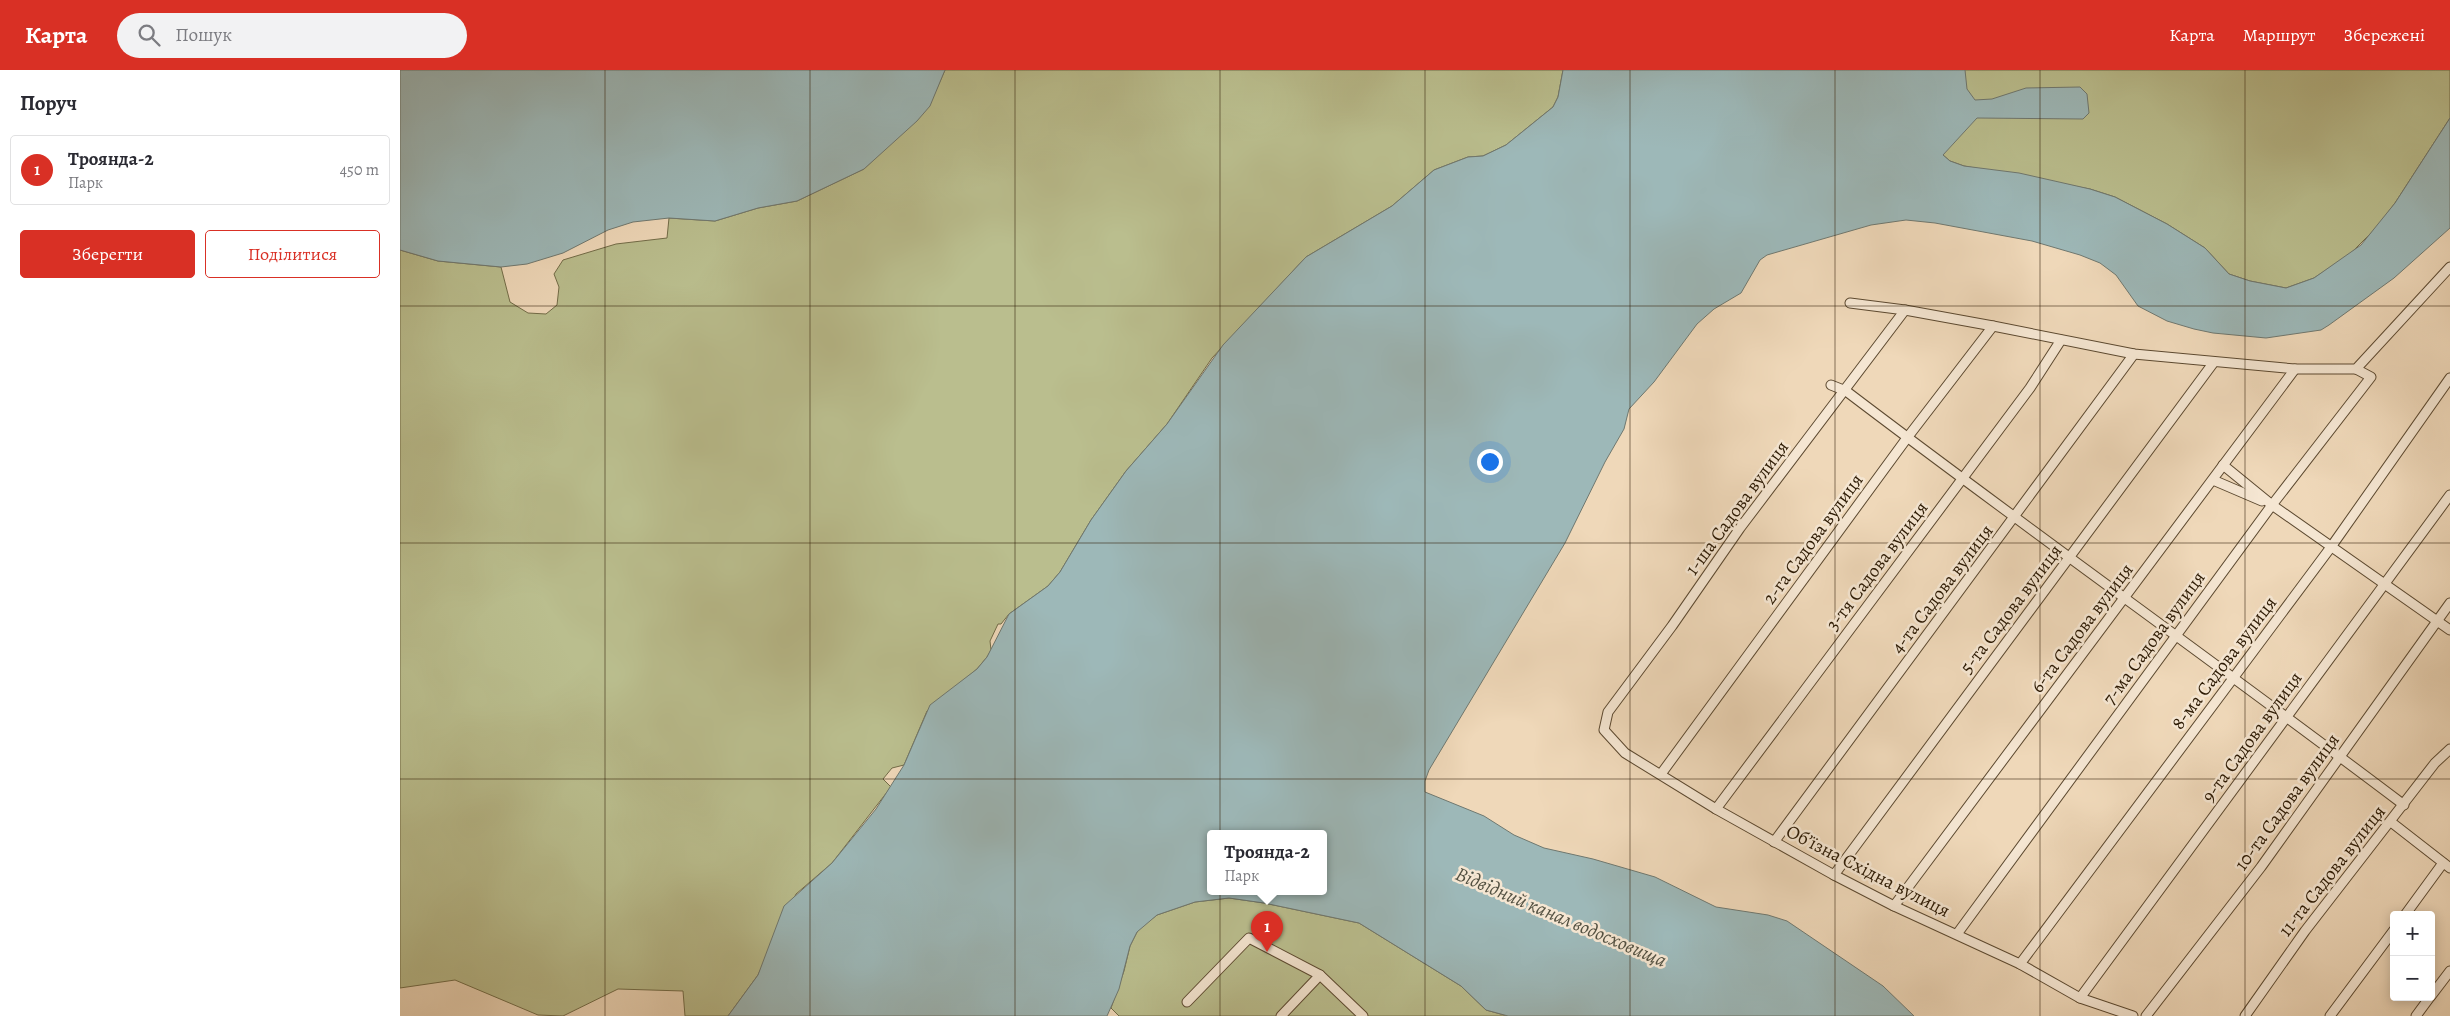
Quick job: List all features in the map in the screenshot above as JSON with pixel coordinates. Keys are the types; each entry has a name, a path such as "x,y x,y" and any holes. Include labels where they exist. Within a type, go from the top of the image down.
{"street":[{"path":"1850,303 1905,310 2134,354 2295,370 2356,369 2450,267"},
{"name":"1-ша Садова вулиця","path":"1604,730 1608,712 1672,626 1740,528 1846,391 1905,310"},
{"name":"2-га Садова вулиця","path":"1661,774 1907,438 1993,326"},
{"name":"3-тя Садова вулиця","path":"1716,809 2030,388 2061,340"},
{"name":"4-та Садова вулиця","path":"1774,842 2015,518 2134,354"},
{"name":"5-та Садова вулиця","path":"1834,875 2214,362"},
{"name":"7-ма Садова вулиця","path":"1957,934 2272,505 2371,377 2356,369"},
{"name":"6-та Садова вулиця","path":"1894,906 2295,370"},
{"name":"8-ма Садова вулиця","path":"2020,964 2331,547 2450,378"},
{"path":"1831,385 1846,391 2068,559 2177,634 2404,805"},
{"path":"2223,465 2272,505 2450,630"},
{"path":"2212,480 2272,505"},
{"name":"9-та Садова вулиця","path":"2080,998 2450,495"},
{"name":"10-та Садова вулиця","path":"2146,1016 2261,867 2450,604"},
{"name":"Обʼїзна Східна вулиця","path":"1604,730 1626,753 1716,809 1834,875 1894,906 2020,964 2080,998 2133,1016"},
{"name":"11-та Садова вулиця","path":"2245,1016 2305,931 2435,763 2450,749"},
{"path":"2391,822 2447,866 2408,911"},
{"path":"2330,1016 2390,935"},
{"path":"1187,1002 1249,938 1320,975 1363,1016"},
{"path":"2435,992 2450,971"},
{"path":"1281,1016 1320,975"},
{"path":"2416,1016 2428,1001"}],"green space":[{"path":"945,70 1563,70 1558,97 1553,107 1506,145 1483,156 1468,157 1434,170 1392,206 1306,257 1212,358 1167,424 1126,471 1091,520 1060,572 1048,586 1009,614 1001,624 998,624 990,641 991,650 987,657 977,669 927,711 904,765 892,768 883,779 891,787 832,863 796,894 758,975 728,1016 685,1016 683,991 618,989 563,1016 538,1015 455,980 400,988 400,250 438,261 501,267 510,302 528,313 546,314 557,305 559,287 554,274 563,260 616,244 667,238 669,218 715,221 758,208 797,201 864,169 929,106"},
{"path":"1906,70 2450,70 2450,118 2395,203 2377,227 2349,255 2314,278 2286,288 2250,281 2229,274 2205,248 2167,224 2115,197 2090,189 1964,166 1950,161 1943,155 1963,116"},
{"path":"1229,898 1264,903 1359,923 1461,986 1486,1010 1508,1016 1119,1016 1111,1008 1124,971 1130,946 1137,932 1144,925 1157,915 1195,902"}],"water":[{"path":"400,70 945,70 930,106 917,121 864,169 797,201 758,208 715,221 669,218 633,222 608,230 563,253 527,264 501,267 438,261 400,250"},
{"name":"Відвідний канал водосховища","path":"1563,70 1965,70 1967,89 1975,100 1992,99 2026,88 2080,87 2087,94 2089,113 2083,119 1977,118 1943,155 1950,161 1964,166 2019,173 2090,189 2115,197 2167,224 2205,248 2229,274 2250,281 2286,288 2314,278 2361,245 2395,203 2450,118 2450,228 2394,278 2321,330 2266,338 2213,333 2167,321 2138,306 2116,275 2100,263 2032,241 1935,223 1906,220 1871,225 1767,255 1760,260 1741,293 1714,309 1697,324 1654,382 1629,409 1624,429 1605,462 1565,543 1429,770 1425,781 1425,792 1484,816 1514,835 1544,848 1593,859 1655,877 1716,907 1768,915 1787,921 1883,986 1914,1016 1508,1016 1486,1010 1461,986 1359,923 1264,903 1229,898 1195,902 1157,915 1137,932 1130,946 1119,989 1107,1016 728,1016 758,975 784,906 832,863 876,809 904,765 930,705 977,669 987,657 1009,614 1048,586 1060,572 1091,520 1126,471 1167,424 1223,345 1306,257 1392,206 1434,170 1468,157 1483,156 1506,145 1553,107 1558,97"}],"place":[{"name":"Троянда-2","path":"1267,952"}]}
